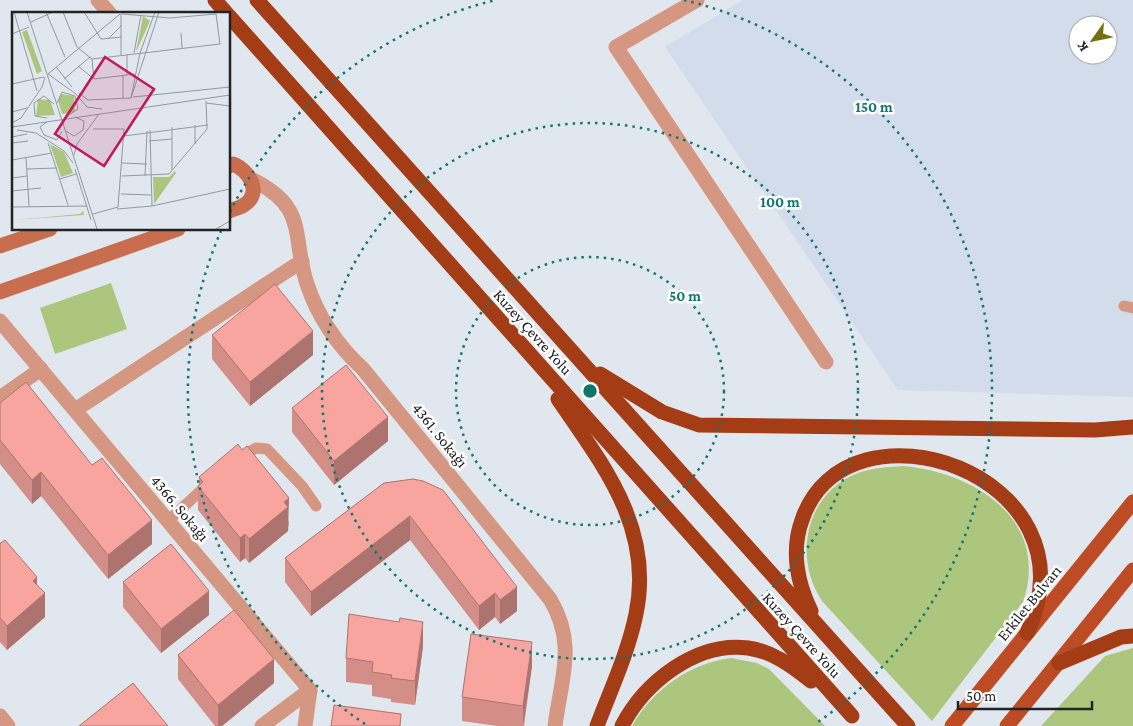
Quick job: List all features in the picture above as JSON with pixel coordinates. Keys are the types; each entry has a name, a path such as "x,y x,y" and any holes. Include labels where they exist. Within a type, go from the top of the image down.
{"highway":[{"name":"Kuzey Çevre Yolu","path":"215,0 225,12"},
{"name":"Kuzey Çevre Yolu","path":"257,0 908,726"},
{"name":"Kuzey Çevre Yolu","path":"230,17 856,721"},
{"path":"523,348 616,485 628,515 634,537 639,578 637,613 627,650 597,726"},
{"path":"586,365 662,412 699,426 1076,430 1133,427"},
{"path":"822,630 806,603 798,573 797,541 804,513 819,490 841,471 869,459 900,455 929,459 964,470 1000,493 1023,517 1035,541 1041,581 1037,608 1027,633"},
{"path":"1059,663 1121,637 1133,636"},
{"path":"622,726 639,700 659,679 703,654 735,647 762,652 787,663 816,685 856,721"}],"main road":[{"name":"Erkilet Bulvarı","path":"952,726 1133,502"},
{"path":"1007,726 1133,570"}],"street":[{"path":"98,0 108,12"},
{"path":"692,1 616,47 826,362"},
{"path":"230,162 247,172 251,179 252,193 245,205 230,211"},
{"name":"4361. Sokağı","path":"251,179 274,192 290,212 299,236 302,261 314,302 334,338 369,376 558,611 563,624 567,652 555,726"},
{"path":"0,246 47,230"},
{"path":"0,292 175,230"},
{"path":"75,410 302,261"},
{"name":"4366. Sokağı","path":"0,321 310,690"},
{"path":"0,398 41,369"},
{"path":"262,726 310,690"},
{"path":"305,726 310,690"},
{"path":"0,716 8,726"}],"lane":[{"path":"228,467 246,452 256,448 267,449 302,486 316,506"},
{"path":"168,521 218,475"}],"shaded area":[{"path":"743,0 1133,0 1133,397 898,390 665,47"}],"green space":[{"path":"111,283 127,329 55,354 40,308"},
{"path":"903,466 930,470 956,478 980,490 1000,506 1016,525 1026,547 1029,573 1023,602 932,721 822,601 813,584 808,566 809,528 816,511 826,495 840,482 858,473"},
{"path":"1133,648 1133,726 1041,726 1105,656"},
{"path":"731,658 757,663 769,669 825,726 632,726 650,701 674,680 701,666"}],"building":[{"path":"275,284 313,331 250,382 212,335"},
{"path":"346,365 388,417 334,461 292,408"},
{"path":"26,382 92,465 102,458 152,520 108,555 41,472 32,480 0,440 0,403"},
{"path":"238,444 242,450 247,446 289,498 284,502 288,507 249,539 245,534 240,538 198,486 203,482 199,477"},
{"path":"413,479 423,481 443,490 517,587 500,600 495,593 479,606 410,516 311,592 285,558 384,483"},
{"path":"5,540 37,577 33,581 45,593 7,626 0,618 0,543"},
{"path":"171,544 209,591 161,629 123,582"},
{"path":"234,610 274,659 218,705 178,655"},
{"path":"349,614 399,622 400,618 423,622 415,681 391,678 392,675 372,672 373,662 346,658"},
{"path":"471,634 532,642 523,706 462,697"},
{"path":"133,683 168,726 79,726"},
{"path":"334,705 401,714 400,726 331,726"}]}
